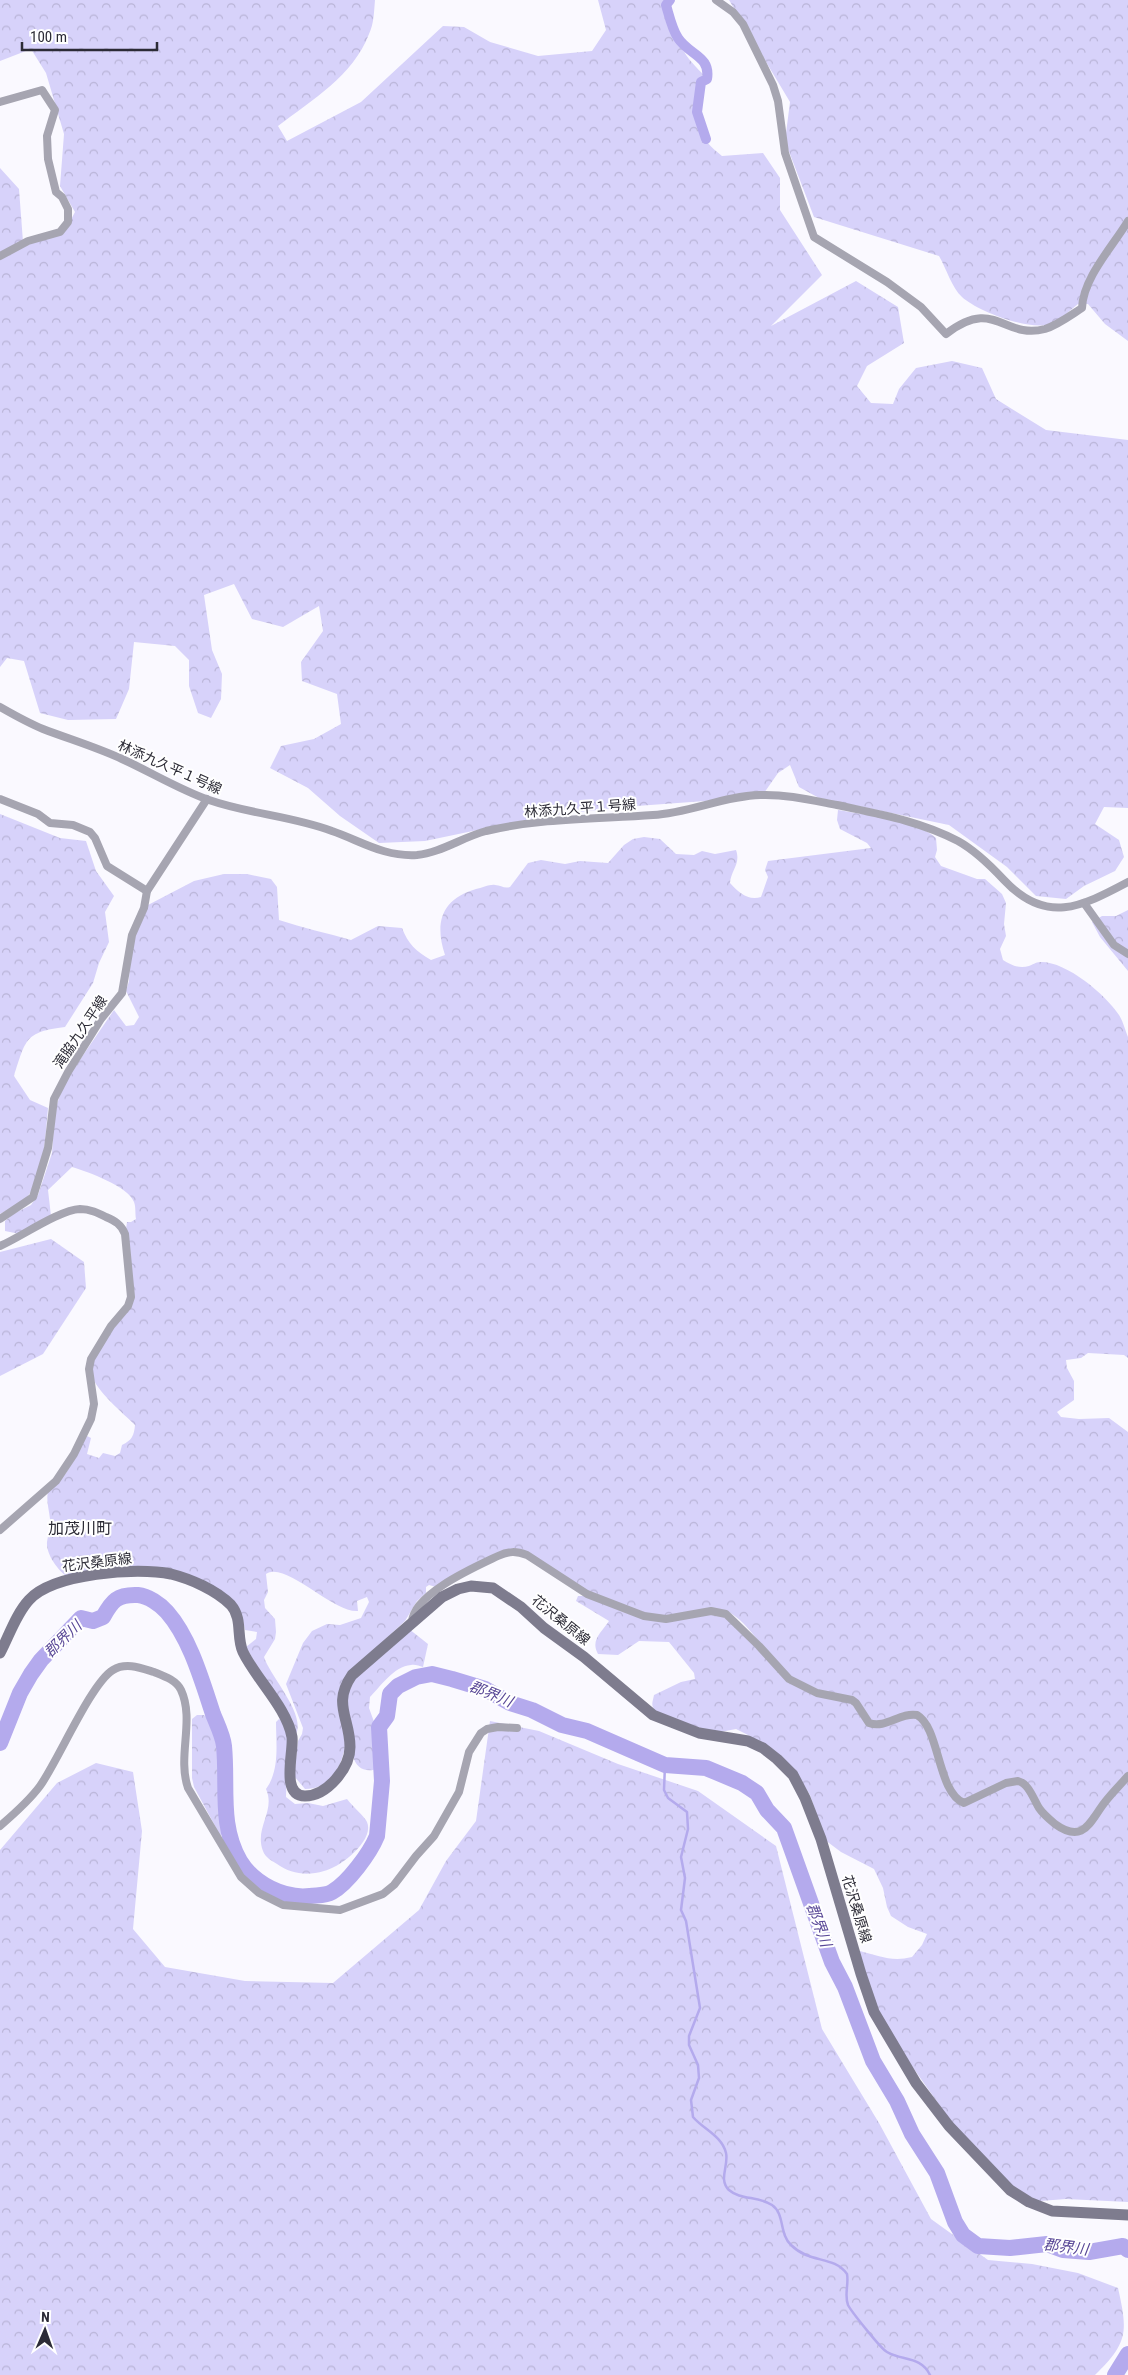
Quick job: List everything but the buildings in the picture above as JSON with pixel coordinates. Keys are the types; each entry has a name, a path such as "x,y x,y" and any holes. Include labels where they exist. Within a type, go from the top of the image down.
{"main road":[{"name":"花沢桑原線","path":"0,1653 29,1600 43,1589 58,1582 136,1571 170,1574 194,1582 231,1605 238,1616 242,1650 286,1718 292,1738 290,1783 298,1795 307,1796 321,1791 331,1784 349,1759 350,1747 342,1703 345,1685 360,1668 442,1597 458,1589 471,1586 493,1588 521,1607 544,1628 584,1657 653,1715 699,1732 748,1741 763,1748 777,1759 793,1775 805,1798 818,1831 860,1974 874,2012 916,2082 950,2126 990,2171 1010,2190 1029,2202 1052,2211 1128,2215"}],"street":[{"path":"716,0 733,12 743,24 773,85 778,101 785,153 814,237 887,282 921,307 946,334 958,324 978,317 986,317 1013,326 1037,330 1053,326 1068,317 1082,308 1084,293 1100,262 1128,221"},
{"path":"0,102 42,90 55,110 47,136 48,159 56,192 64,200 69,215 68,222 60,232 28,241 0,256"},
{"name":"林添九久平１号線","path":"0,707 40,728 122,759 163,781 207,799 242,810 283,817 331,831 384,853 421,854 486,831 543,821 655,815 681,812 738,798 758,795 783,795 904,820 932,829 961,843 980,856 1005,882 1031,901 1061,909 1084,903 1128,882"},
{"path":"0,799 38,814 50,823 73,825 90,832 95,838 107,866 147,891"},
{"name":"滝脇九久平線","path":"0,1219 33,1197 46,1156 54,1099 68,1072 92,1034 122,993 132,935 144,908 147,891 207,799"},
{"path":"1084,903 1114,945 1128,954"},
{"path":"0,1246 65,1213 79,1209 91,1210 118,1222 123,1227 126,1234 131,1297 128,1306 111,1326 91,1359 89,1369 94,1404 91,1419 69,1463 56,1482 0,1530"},
{"path":"412,1622 412,1615 416,1608 428,1596 498,1556 508,1552 518,1552 527,1555 567,1583 587,1594 644,1616 666,1619 711,1611 726,1614 789,1679 817,1693 852,1700 869,1722 880,1724 909,1715 917,1715 926,1724 948,1784 955,1797 964,1804 1006,1783 1018,1781 1027,1787 1040,1810 1047,1818 1063,1829 1080,1831 1092,1824 1104,1804 1128,1776"},
{"path":"0,1826 40,1786 92,1695 112,1670 121,1666 145,1669 167,1676 182,1691 187,1722 183,1758 184,1774 188,1788 241,1877 266,1898 282,1905 340,1910 383,1894 394,1885 434,1836 459,1792 469,1752 481,1733 493,1728 518,1728"}],"green space":[{"path":"0,0 375,0 371,30 353,62 318,97 278,126 287,141 361,102 443,26 464,27 490,42 538,56 592,51 606,30 598,0 669,0 664,8 676,36 689,59 703,74 698,91 697,109 703,135 712,148 722,156 763,153 780,178 780,210 822,275 771,326 856,281 898,307 904,343 867,366 857,386 871,403 893,404 899,389 916,368 952,361 982,368 996,399 1046,430 1128,440 1128,808 1104,807 1095,824 1119,840 1124,857 1115,871 1084,886 1066,899 1036,896 1007,867 949,825 819,798 799,787 790,765 778,773 764,793 705,801 623,807 545,816 425,841 379,843 340,816 308,788 270,768 281,746 314,739 341,724 337,694 302,681 301,662 323,631 319,606 283,627 252,619 234,584 204,595 212,650 222,674 221,699 211,718 198,713 189,686 189,660 175,646 134,642 129,689 116,719 68,720 40,713 24,661 7,658 0,667 0,168 19,189 23,242 65,231 75,212 60,186 64,134 46,73 31,49 0,61"},
{"path":"729,0 1128,0 1128,341 1105,324 1088,304 1078,304 1063,317 1053,323 1044,325 1019,323 992,314 969,303 958,293 939,256 814,217 785,141 790,102"},
{"path":"838,810 904,823 928,832 936,838 937,850 935,857 941,866 977,879 985,879 1002,894 1006,903 1004,924 1006,936 1000,949 1003,960 1018,967 1029,966 1039,962 1050,963 1073,973 1095,989 1113,1007 1120,1017 1128,1037 1128,1358 1124,1355 1088,1353 1081,1358 1066,1360 1067,1368 1074,1381 1074,1400 1057,1412 1061,1417 1079,1419 1109,1418 1128,1432 1128,1772 1083,1827 1069,1829 1049,1816 1023,1780 965,1802 950,1785 935,1751 924,1717 880,1722 870,1721 856,1701 813,1689 790,1677 774,1661 746,1626 729,1612 675,1616 650,1615 588,1592 515,1550 436,1587 429,1585 426,1587 426,1593 417,1601 405,1621 349,1673 348,1725 346,1744 341,1761 333,1776 321,1785 305,1789 294,1776 298,1741 303,1728 286,1684 303,1643 312,1631 327,1624 340,1625 361,1618 369,1602 367,1597 357,1601 358,1611 348,1609 285,1574 274,1572 266,1574 268,1592 264,1600 265,1608 275,1619 276,1632 275,1639 264,1657 292,1706 298,1726 296,1734 246,1647 256,1639 257,1632 245,1630 242,1615 187,1575 66,1576 53,1561 47,1547 50,1528 47,1502 48,1491 66,1473 87,1436 91,1438 87,1454 99,1458 103,1453 115,1456 120,1453 122,1445 132,1437 134,1432 135,1425 98,1388 92,1375 92,1367 99,1350 128,1311 126,1229 127,1222 136,1219 135,1206 130,1196 116,1185 72,1167 48,1190 51,1216 20,1234 5,1231 5,1221 13,1214 31,1205 38,1195 52,1153 55,1110 64,1083 114,1010 126,1026 134,1025 139,1017 126,991 129,981 131,935 148,905 194,881 224,874 247,874 271,879 277,887 279,920 351,940 378,926 402,928 413,947 431,960 445,955 440,932 441,922 448,906 455,899 464,893 488,886 510,887 528,863 541,860 565,864 580,861 608,863 624,845 633,839 644,837 660,839 676,854 694,855 702,851 715,854 736,850 737,863 730,883 744,895 756,898 761,897 768,877 765,870 768,861 871,848 867,843 840,829 837,820"},
{"path":"0,814 60,838 86,841 96,871 114,896 105,912 109,942 99,963 93,983 65,1027 34,1035 21,1053 14,1076 30,1100 48,1108 44,1146 39,1172 29,1195 21,1203 0,1214"},
{"path":"1128,910 1128,971 1100,937 1092,922 1102,916 1116,916"},
{"path":"51,1239 84,1262 86,1288 43,1354 0,1376 0,1252"},
{"path":"578,1596 586,1596 642,1618 711,1614 728,1618 787,1681 850,1702 869,1725 910,1716 922,1720 959,1803 1014,1783 1022,1784 1049,1821 1082,1833 1128,1780 1128,2202 1066,2199 1040,2201 1029,2198 1009,2183 962,2137 909,2062 877,2008 858,1953 860,1951 892,1959 912,1957 922,1945 927,1934 908,1927 891,1916 883,1888 874,1869 841,1852 825,1840 810,1795 796,1773 750,1736 736,1729 715,1733 659,1714 654,1709 652,1703 654,1695 681,1682 695,1679 694,1673 669,1642 639,1641 618,1655 598,1654 595,1644 596,1640 609,1621 576,1601"},
{"path":"409,1629 428,1644 423,1667 412,1665 399,1669 370,1697 369,1708 377,1730 379,1768 374,1770 362,1769 354,1760 347,1720 346,1709 352,1684 368,1663"},
{"path":"197,1715 204,1715 210,1720 215,1729 221,1785 218,1796 220,1815 225,1833 220,1835 194,1787 192,1778 192,1719"},
{"path":"279,1719 284,1721 288,1734 286,1797 295,1804 308,1803 323,1806 347,1799 367,1822 366,1837 361,1845 338,1865 324,1871 305,1874 294,1872 271,1860 263,1851 261,1835 268,1805 266,1789 275,1765 277,1748 276,1722"},
{"path":"490,1721 539,1731 618,1764 698,1791 776,1846 822,2029 879,2123 931,2219 988,2260 1032,2264 1078,2273 1118,2288 1123,2316 1123,2336 1114,2354 1095,2375 0,2375 0,1850 57,1783 96,1763 133,1772 142,1831 133,1929 165,1967 245,1981 333,1983 419,1910 446,1861 476,1821"}],"waterway":[{"path":"670,0 666,5 678,38 706,65 707,79 701,82 697,112 706,139"},
{"name":"郡界川","path":"0,1743 20,1693 41,1660 81,1618 93,1621 103,1617 112,1603 120,1597 138,1595 150,1599 164,1609 175,1622 189,1647 223,1742 227,1819 233,1847 240,1861 253,1877 280,1892 300,1896 329,1893 345,1882 369,1851 377,1836 382,1781 379,1727 387,1716 390,1694 398,1686 416,1677 432,1674 485,1689 510,1703 532,1710 562,1725 587,1731 665,1765 706,1768 742,1783 757,1793 767,1810 784,1828 832,1962 845,1987 873,2061 897,2101 912,2134 937,2173 955,2222 963,2235 978,2246 1010,2248 1047,2244 1063,2250 1089,2252 1123,2246 1128,2250"},
{"path":"665,1765 664,1790 668,1798 687,1812 688,1829 681,1857 685,1878 681,1910 686,1921 700,2008 689,2036 689,2045 698,2065 699,2078 691,2100 693,2117 716,2137 724,2147 727,2158 724,2182 729,2190 733,2193 761,2200 772,2205 779,2214 785,2235 791,2245 806,2255 828,2261 841,2268 847,2274 846,2297 848,2305 860,2322 887,2352 922,2365 930,2375"},
{"name":"郡界川","path":"1115,2375 1128,2354"}],"district":[{"name":"加茂川町","path":"80,1528"}]}
